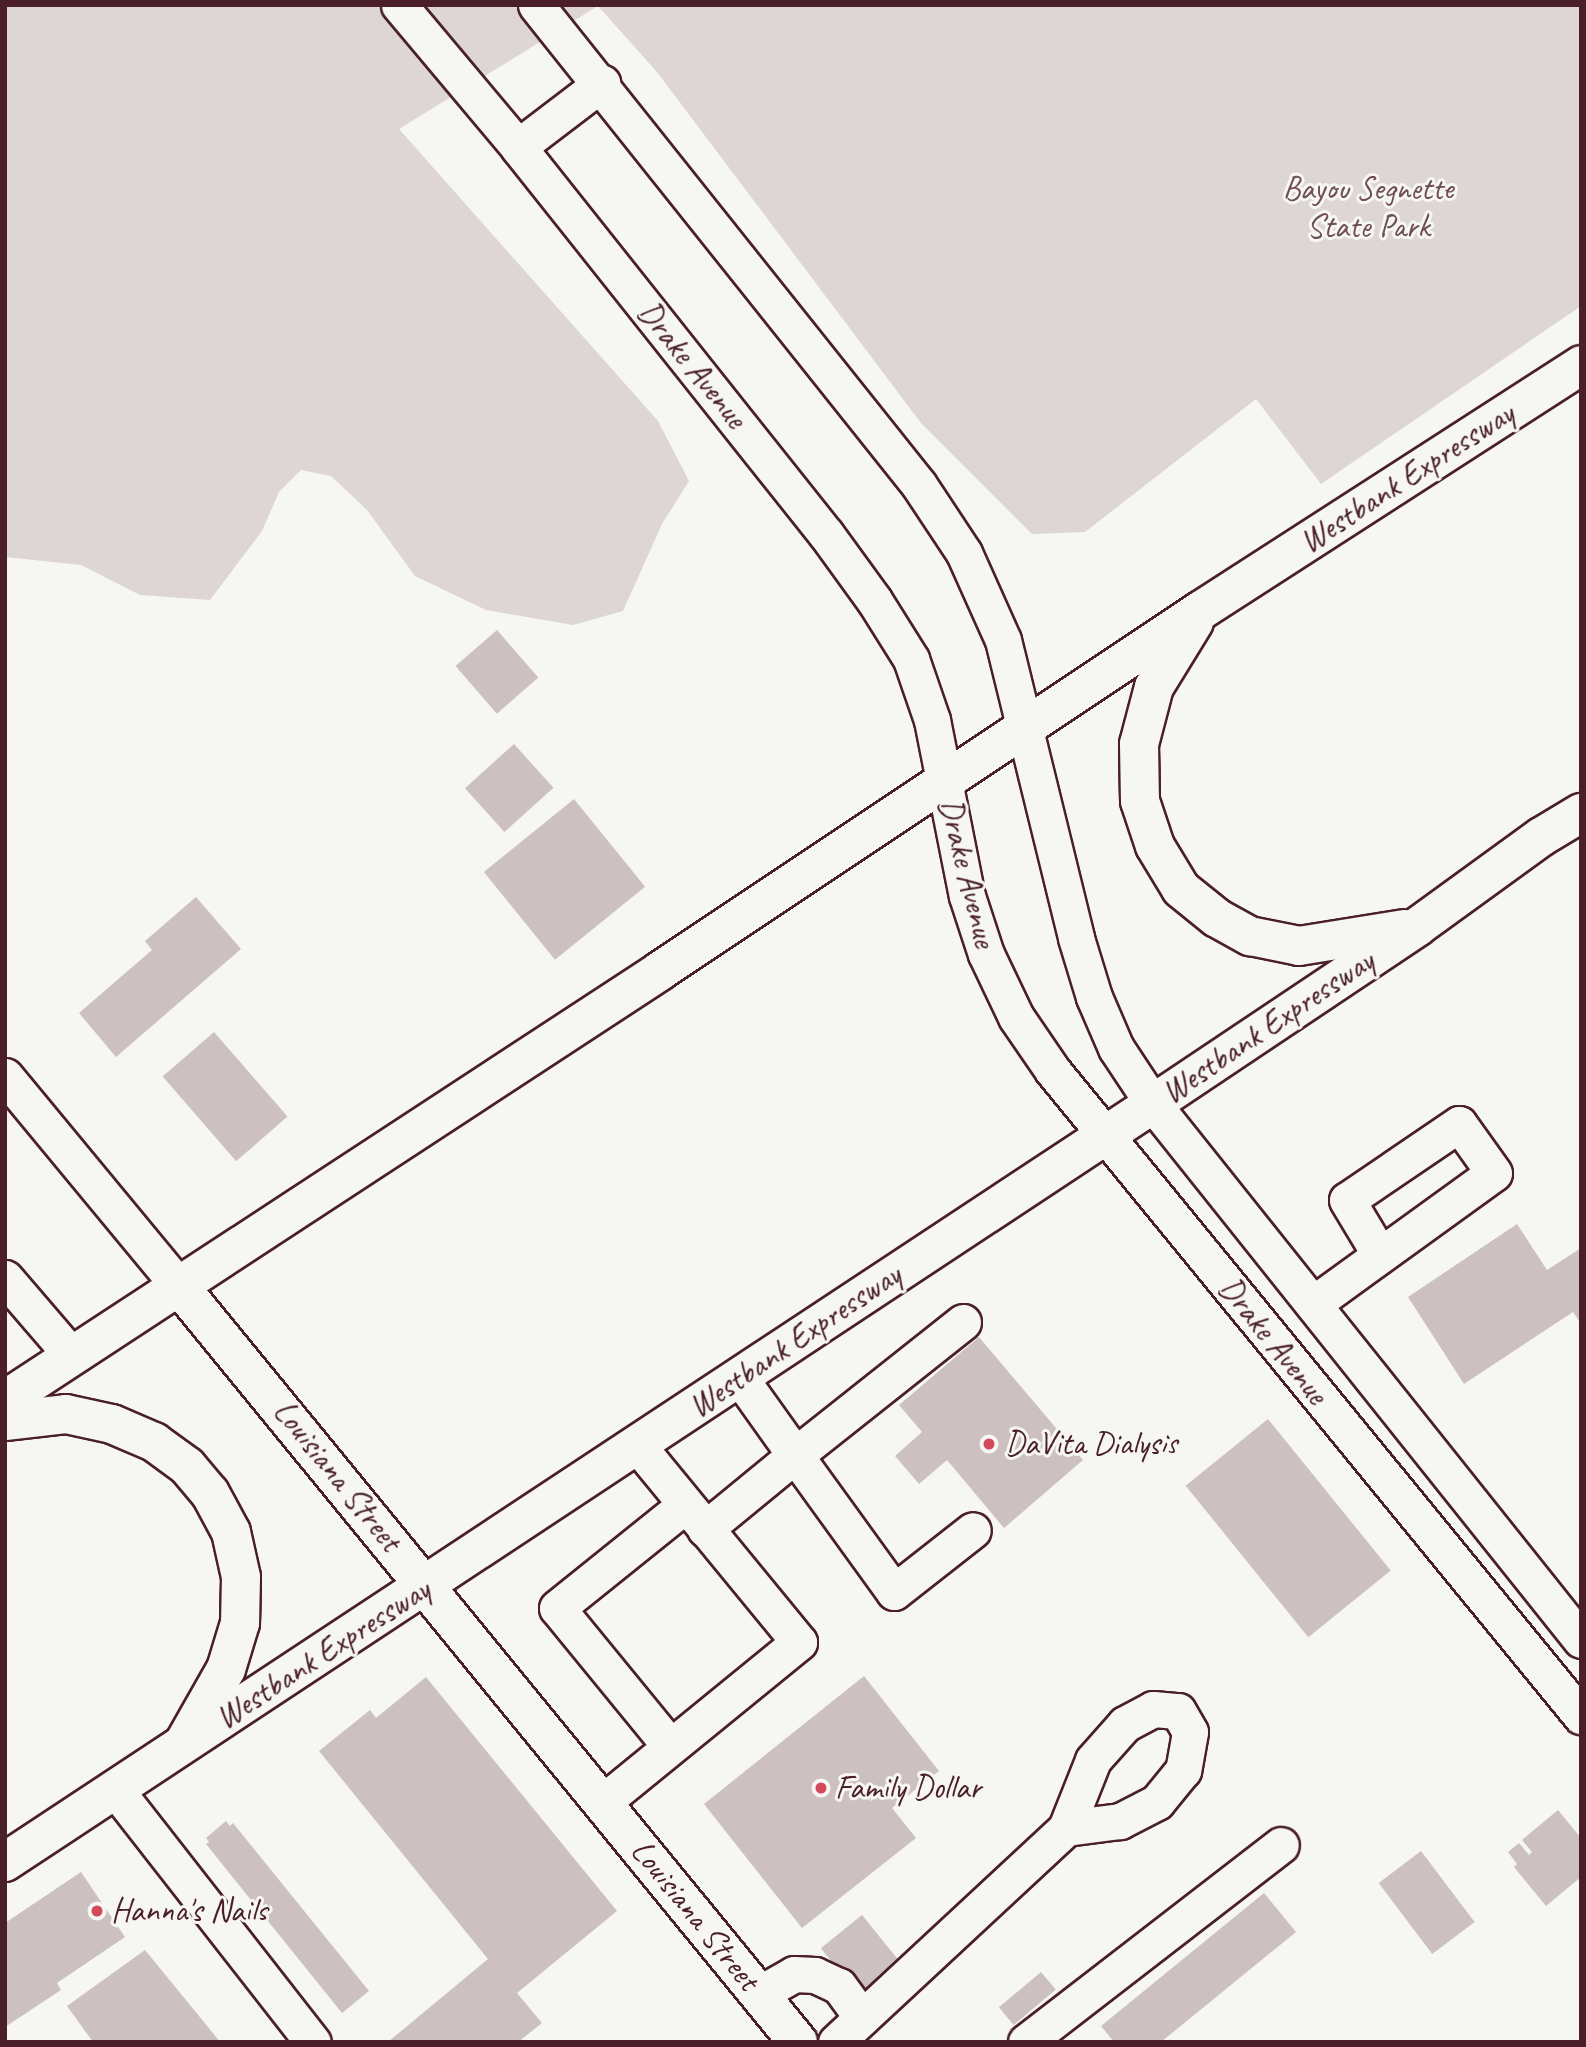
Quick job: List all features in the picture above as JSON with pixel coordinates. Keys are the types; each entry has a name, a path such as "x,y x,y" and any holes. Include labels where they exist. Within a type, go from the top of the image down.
{"main road":[{"name":"Westbank Expressway","path":"5,1400 660,971 1200,611 1581,365"},
{"path":"1200,611 1154,687 1139,744 1140,801 1154,846 1181,889 1217,918 1250,936 1299,946 1418,927"},
{"name":"Westbank Expressway","path":"5,1862 1105,1136 1418,927 1541,837 1581,813"},
{"name":"Louisiana Street","path":"179,1286 427,1585 798,2042"},
{"path":"5,1421 66,1414 112,1424 154,1442 187,1466 215,1503 231,1532 241,1577 240,1623 226,1669 181,1748"}],"street":[{"name":"Drake Avenue","path":"399,5 518,147 826,534 874,600 911,659 932,720 967,896 986,954 1016,1017 1053,1072 1581,1716"},
{"name":"Drake Avenue","path":"537,5 602,83 919,485 964,553 1003,640 1076,938 1094,997 1116,1048 1153,1104 1581,1640"},
{"path":"518,147 602,83"},
{"name":"Louisiana Street","path":"5,1076 179,1286"},
{"path":"1313,1304 1380,1255"},
{"path":"5,1278 72,1356"},
{"path":"670,1746 557,1608 794,1455 963,1322"},
{"path":"740,1378 894,1592 973,1530"},
{"path":"603,1802 799,1642 638,1446"},
{"path":"1477,1589 1516,1559"},
{"path":"115,1789 313,2042"},
{"path":"836,2042 1066,1828"},
{"path":"1026,2042 1281,1845"},
{"path":"759,1994 794,1974 815,1975 839,1986 862,2018"}],"green space":[{"name":"Bayou Segnette State Park","path":"5,5 1581,5 1581,306 1321,484 1256,399 1085,532 1032,534 921,423 657,72 598,6 399,129 658,421 689,481 662,524 623,611 573,625 486,610 415,576 367,510 331,476 301,470 279,492 262,531 210,600 140,595 81,565 5,557"}],"building":[{"path":"497,630 538,678 497,714 455,666"},
{"path":"514,744 553,788 504,832 465,788"},
{"path":"574,799 645,887 555,960 484,872"},
{"path":"196,897 241,949 116,1057 79,1013 152,950 145,941"},
{"path":"214,1032 287,1117 236,1161 163,1077"},
{"path":"1517,1224 1547,1270 1581,1248 1581,1324 1573,1312 1464,1384 1408,1297"},
{"name":"DaVita Dialysis","path":"979,1337 1083,1460 1004,1528 947,1460 919,1484 895,1456 922,1432 899,1405"},
{"path":"1268,1419 1391,1571 1308,1637 1186,1486"},
{"name":"Family Dollar","path":"864,1676 939,1771 892,1808 916,1838 802,1928 704,1804"},
{"path":"426,1677 617,1911 517,1993 542,2023 518,2042 388,2042 488,1959 319,1751 370,1710 376,1718"},
{"path":"1558,1810 1581,1838 1581,1877 1546,1906 1514,1867 1517,1864 1508,1852 1519,1843 1529,1855 1532,1852 1522,1840"},
{"path":"226,1821 230,1826 233,1823 369,1991 342,2013 206,1844 209,1842 206,1838"},
{"path":"1421,1851 1475,1922 1432,1954 1379,1883"},
{"path":"81,1872 125,1937 57,1983 61,1990 5,2027 5,1923"},
{"path":"1264,1893 1296,1932 1161,2042 1114,2042 1101,2026"},
{"path":"862,1915 902,1964 860,1997 821,1948"},
{"path":"145,1950 220,2042 93,2042 67,2006"},
{"path":"1041,1972 1056,1990 1014,2025 999,2007"}],"place":[{"name":"DaVita Dialysis","path":"989,1444"},
{"name":"Family Dollar","path":"821,1788"},
{"name":"Hanna's Nails","path":"97,1911"}]}
